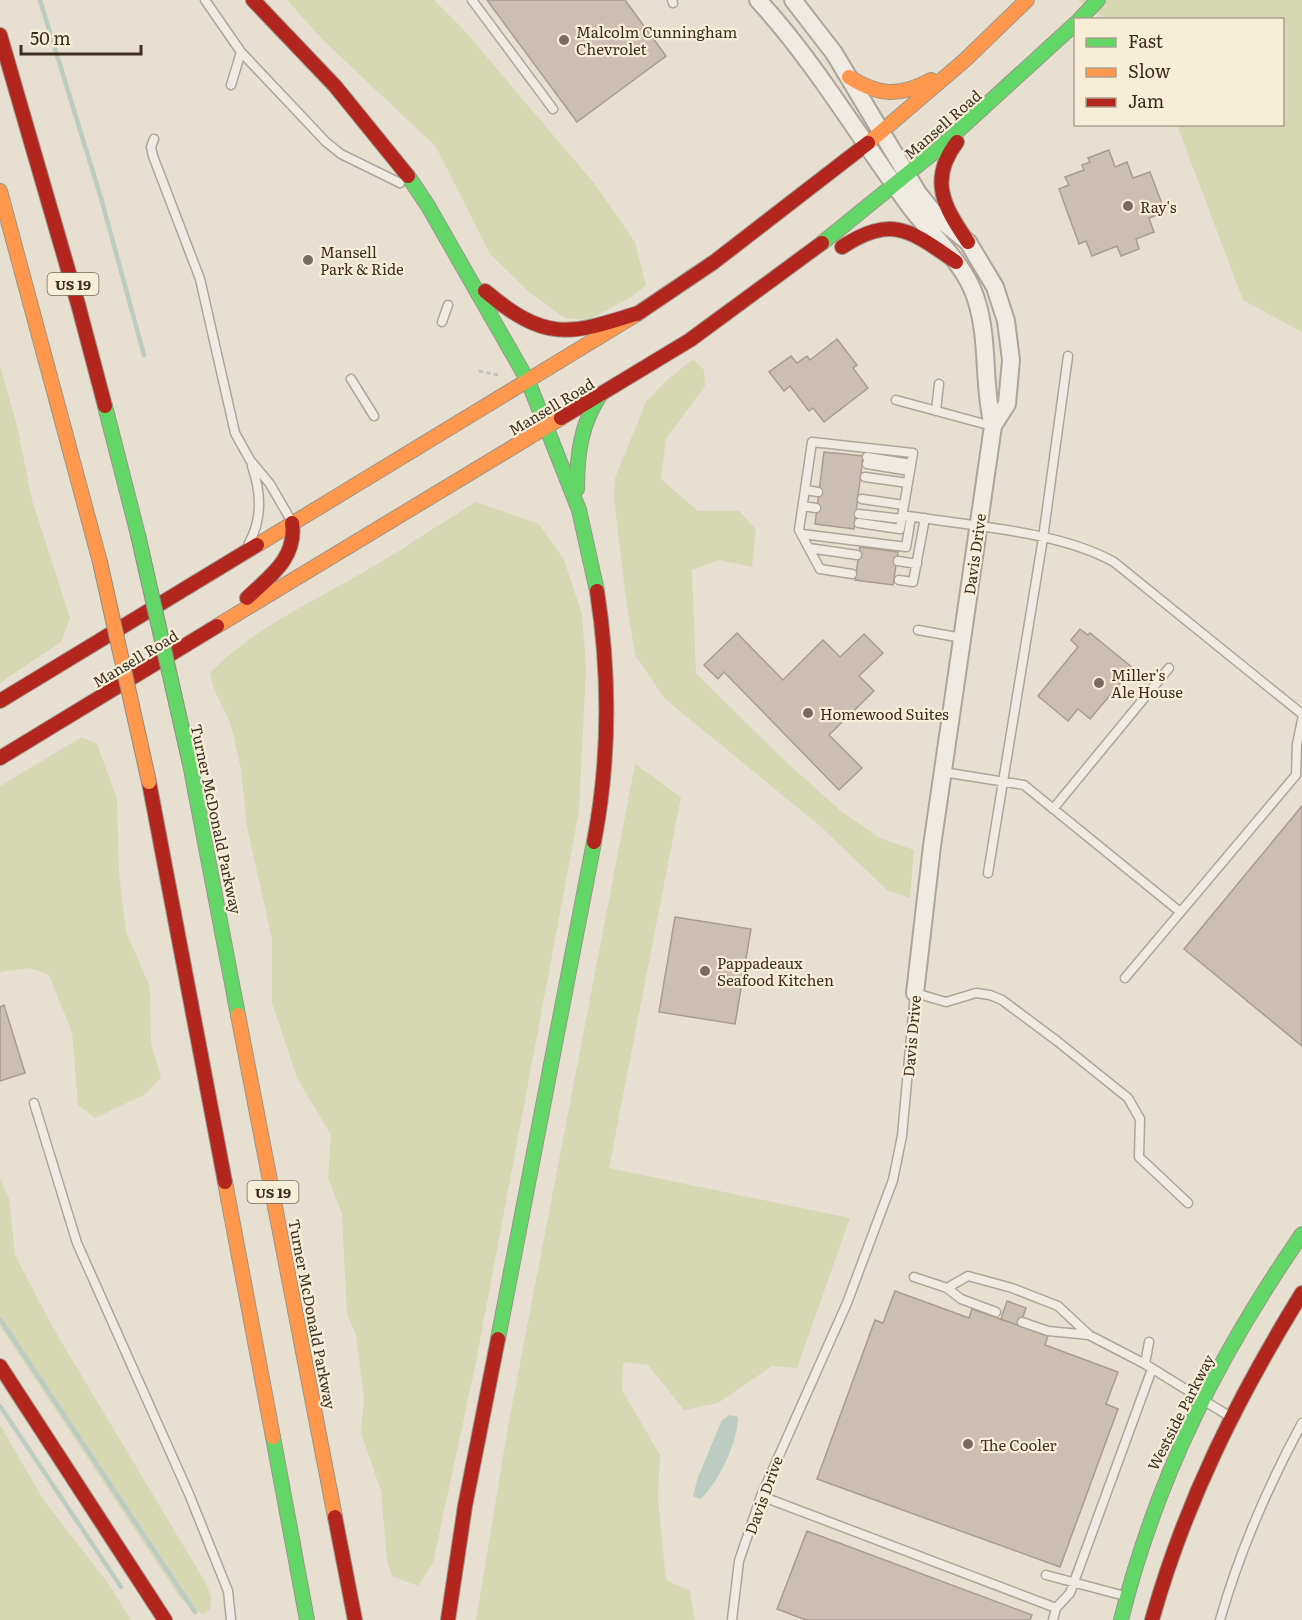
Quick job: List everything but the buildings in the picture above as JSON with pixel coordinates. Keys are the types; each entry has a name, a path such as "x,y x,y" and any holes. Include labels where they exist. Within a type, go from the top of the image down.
{"main road":[{"path":"253,0 366,121 428,206 528,381 548,426 579,510 596,584 606,667 607,750 603,796 465,1506 448,1620"},
{"path":"0,701 638,314 762,227 882,132 964,60 1027,0"},
{"path":"1081,18 1098,0"},
{"name":"Mansell Road","path":"0,758 690,340 838,233 997,98 1074,25"},
{"name":"Turner McDonald Parkway","path":"0,35 78,304 138,535 190,764 355,1620"},
{"path":"849,77 869,91 886,95 903,93 917,88 964,60"},
{"path":"968,242 946,205 940,180 944,160 997,98"},
{"name":"US 19","path":"0,191 100,562 149,782 307,1620"},
{"path":"830,256 858,235 883,227 907,232 956,262"},
{"path":"469,277 515,317 549,331 581,332 638,314"},
{"path":"757,293 793,283"},
{"path":"579,510 577,470 579,441 591,408 600,395"},
{"path":"215,628 284,562 293,550 296,537 292,523"},
{"name":"Westside Parkway","path":"1120,1620 1159,1494 1202,1400 1273,1276 1302,1234"},
{"path":"1152,1620 1170,1556 1184,1518 1229,1416 1302,1293"},
{"path":"0,1366 165,1620"}],"street":[{"path":"758,0 793,42 867,144 901,181"},
{"path":"793,0 849,77 882,132 901,181"},
{"name":"Davis Drive","path":"901,181 968,242 995,287 1005,321 1011,360 1006,404 993,426 943,772 915,993"},
{"name":"Davis Drive","path":"901,181 956,262 974,296 983,329 988,366 986,400 993,426"},
{"path":"983,329 1005,321"}],"lane":[{"path":"205,0 242,52 326,142 341,154 394,179 428,206"},
{"path":"472,0 553,109"},
{"path":"231,85 242,52"},
{"path":"154,139 151,147 153,156 200,279 235,433 250,460 270,484 292,523"},
{"path":"442,322 448,305"},
{"path":"988,873 1001,781 1043,538 1068,356"},
{"path":"351,379 374,416"},
{"path":"936,411 939,384"},
{"path":"896,400 993,426"},
{"path":"802,534 906,548 904,505 913,453 812,442 800,530 802,534 809,548 820,569 852,574"},
{"path":"811,453 822,455"},
{"path":"237,557 257,530 260,512 256,479 250,460"},
{"path":"867,461 910,467"},
{"path":"808,467 820,470"},
{"path":"865,477 908,483"},
{"path":"806,490 818,492"},
{"path":"862,499 904,505"},
{"path":"802,511 815,513"},
{"path":"905,517 900,529 859,518 905,517 925,518 1043,538 1097,552 1114,562 1302,714"},
{"path":"899,580 914,582 925,518"},
{"path":"809,548 857,555"},
{"path":"898,561 917,564"},
{"path":"918,630 962,638"},
{"path":"1053,809 1169,668"},
{"path":"1125,978 1179,911 1296,775 1297,744 1302,720"},
{"path":"943,772 1024,785 1179,911"},
{"path":"915,993 946,1002 976,993 990,995 1002,1000 1057,1041 1128,1098 1140,1119 1139,1158 1188,1203"},
{"name":"Davis Drive","path":"732,1620 739,1561 761,1496 847,1303 893,1180 902,1136 915,993"},
{"path":"34,1103 77,1243 189,1494 228,1591 231,1620"},
{"path":"947,1288 968,1276 1012,1288 1058,1305 1089,1335 1149,1367 1229,1416"},
{"path":"914,1277 947,1288 961,1299 996,1312"},
{"path":"1022,1322 1048,1331 1089,1335"},
{"path":"1053,1620 1056,1608 1070,1593 1149,1367 1149,1342"},
{"path":"1220,1620 1234,1571 1271,1480 1302,1423"},
{"path":"761,1496 1056,1608"},
{"path":"1046,1575 1126,1596"}],"path":[{"path":"479,371 503,376"}],"green space":[{"path":"287,0 434,0 463,29 594,183 635,242 646,285 633,296 588,320 565,318 530,293 490,254 436,147 323,40"},
{"path":"1078,0 1302,0 1302,332 1243,300 1177,126 1284,126 1284,18 1105,18"},
{"path":"693,359 704,370 705,386 666,439 661,479 698,511 739,511 756,529 752,567 719,560 692,570 696,673 782,758 843,813 880,838 914,850 910,898 887,890 820,826 665,699 635,655 614,497 615,478 646,402 667,380"},
{"path":"0,365 18,430 32,500 70,618 61,642 0,683"},
{"path":"476,502 539,524 564,560 582,614 586,667 579,811 475,1367 433,1563 418,1586 392,1576 387,1560 381,1491 361,1433 364,1398 356,1335 347,1314 342,1214 328,1178 331,1135 297,1078 272,1003 272,939 247,827 241,769 231,725 214,689 210,673 265,628 381,562"},
{"path":"82,737 97,744 117,799 119,873 126,932 150,987 151,1044 161,1077 146,1094 95,1118 78,1105 72,1032 49,975 31,968 0,972 0,786"},
{"path":"635,764 681,797 609,1168 850,1218 797,1368 772,1366 718,1403 684,1410 648,1365 623,1362 622,1390 660,1455 658,1498 666,1580 690,1591 695,1620 476,1620 508,1426"},
{"path":"0,1178 9,1199 15,1255 53,1328 207,1585 211,1598 210,1610 203,1615 181,1599 0,1326"},
{"path":"0,1425 45,1502 108,1583 131,1620 0,1620"}],"shaded area":[{"path":"730,1415 738,1417 731,1450 726,1461 715,1482 701,1499 693,1496 698,1477 722,1420"}],"waterway":[{"path":"40,0 101,198 144,355"},
{"path":"0,1319 195,1612"},
{"path":"0,1406 121,1587"}],"traffic: fast":[{"path":"1081,18 1098,0"},
{"path":"822,243 938,149 1074,25"},
{"path":"408,176 428,206 528,381 579,510 597,591"},
{"path":"577,489 581,440 588,417 600,395"},
{"path":"105,406 138,535"},
{"path":"138,535 190,764"},
{"path":"190,764 238,1015"},
{"path":"498,1339 594,842"},
{"path":"1121,1620 1153,1516 1194,1419 1243,1326 1302,1234"},
{"path":"273,1437 307,1620"}],"traffic: slow":[{"path":"868,143 965,60 1027,0"},
{"path":"849,77 870,88 890,92 920,86 931,80"},
{"path":"0,191 100,562"},
{"path":"257,545 637,314"},
{"path":"217,626 561,418"},
{"path":"100,562 149,782"},
{"path":"238,1015 335,1517"},
{"path":"225,1182 273,1437"}],"traffic: jam":[{"path":"253,0 335,86 408,176"},
{"path":"0,35 105,406"},
{"path":"957,142 948,156 941,181 946,205 968,242"},
{"path":"637,314 714,262 868,143"},
{"path":"842,247 875,231 901,230 914,235 956,262"},
{"path":"561,418 690,340 822,243"},
{"path":"485,291 524,319 557,329 593,326 638,313"},
{"path":"247,598 273,574 286,556 290,546 292,523"},
{"path":"0,701 257,545"},
{"path":"594,842 603,779 606,716 604,654 597,591"},
{"path":"0,758 217,626"},
{"path":"149,782 225,1182"},
{"path":"1152,1620 1180,1534 1215,1451 1256,1371 1302,1293"},
{"path":"448,1620 465,1506 498,1339"},
{"path":"0,1366 165,1620"},
{"path":"335,1517 355,1620"}],"place":[{"name":"Malcolm Cunningham Chevrolet","path":"564,40"},
{"name":"Ray's","path":"1128,206"},
{"name":"Mansell Park & Ride","path":"308,260"},
{"name":"Miller's Ale House","path":"1099,683"},
{"name":"Homewood Suites","path":"808,713"},
{"name":"Pappadeaux Seafood Kitchen","path":"705,971"},
{"name":"The Cooler","path":"968,1444"}]}
